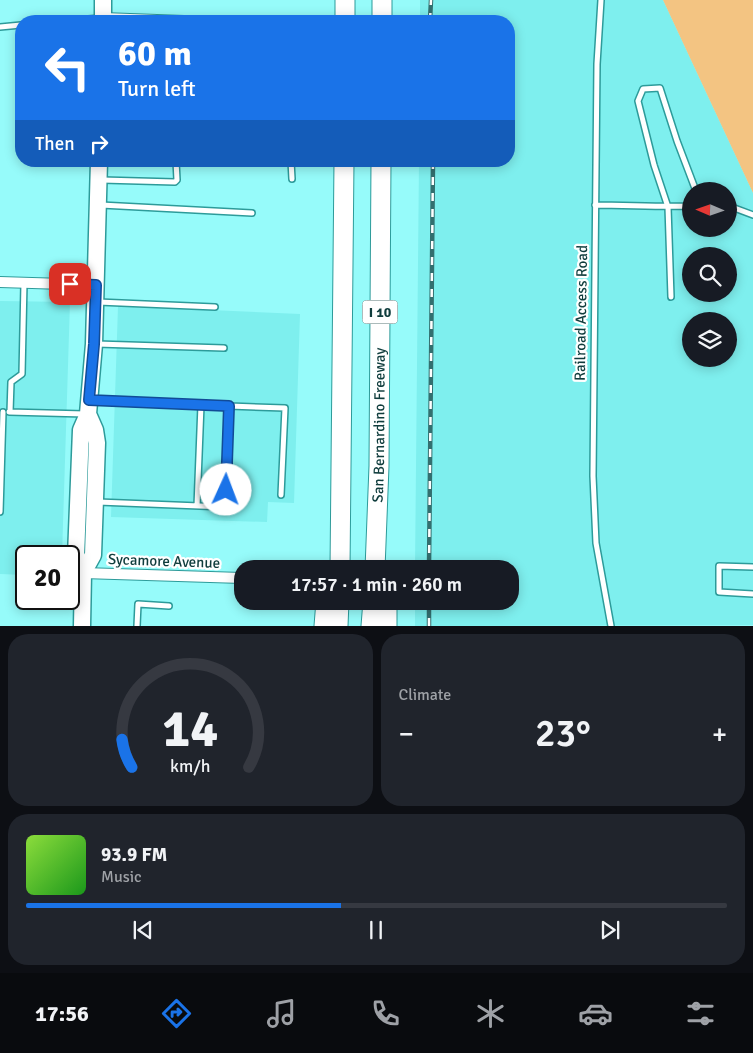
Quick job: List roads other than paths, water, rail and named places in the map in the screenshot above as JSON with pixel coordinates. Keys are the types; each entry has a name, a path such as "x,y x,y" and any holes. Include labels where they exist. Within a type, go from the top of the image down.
{"highway":[{"path":"345,0 345,15"},
{"path":"382,0 382,15"},
{"name":"I 10","path":"340,560 344,320 344,167"},
{"name":"San Bernardino Freeway","path":"375,560 378,510 381,167"},
{"path":"327,560 329,445 333,396 344,320"},
{"path":"378,510 383,560"},
{"path":"324,626 325,610"},
{"path":"338,626 339,610"},
{"path":"371,626 372,610"},
{"path":"387,610 387,626"}],"main road":[{"path":"103,15 104,0"},
{"path":"84,573 76,556 80,430 89,407 94,344 99,167"},
{"path":"82,626 84,573 94,554 97,443 89,407"}],"street":[{"path":"0,282 96,285"},
{"name":"Sycamore Avenue","path":"84,573 234,578"}],"lane":[{"name":"Railroad Access Road","path":"601,0 598,36 595,205 594,514 600,572 612,626"},
{"path":"0,27 15,26"},
{"path":"671,297 668,207 654,165 638,101 643,89 660,88 693,182"},
{"path":"99,180 175,182 177,180 176,167"},
{"path":"291,167 292,179"},
{"path":"98,205 252,213"},
{"path":"595,205 682,206"},
{"path":"738,209 753,215"},
{"path":"10,412 11,382 22,374 24,282"},
{"path":"95,302 215,307"},
{"path":"94,344 224,348"},
{"path":"197,506 202,405"},
{"path":"0,512 1,412 89,407 202,405 285,408 281,495"},
{"path":"95,502 225,507 229,406"},
{"path":"753,568 719,566 719,592 753,594"},
{"path":"136,626 138,604 169,606"}],"railway":[{"path":"430,15 431,0"},
{"path":"429,560 433,167"},
{"path":"429,610 429,626"}]}
